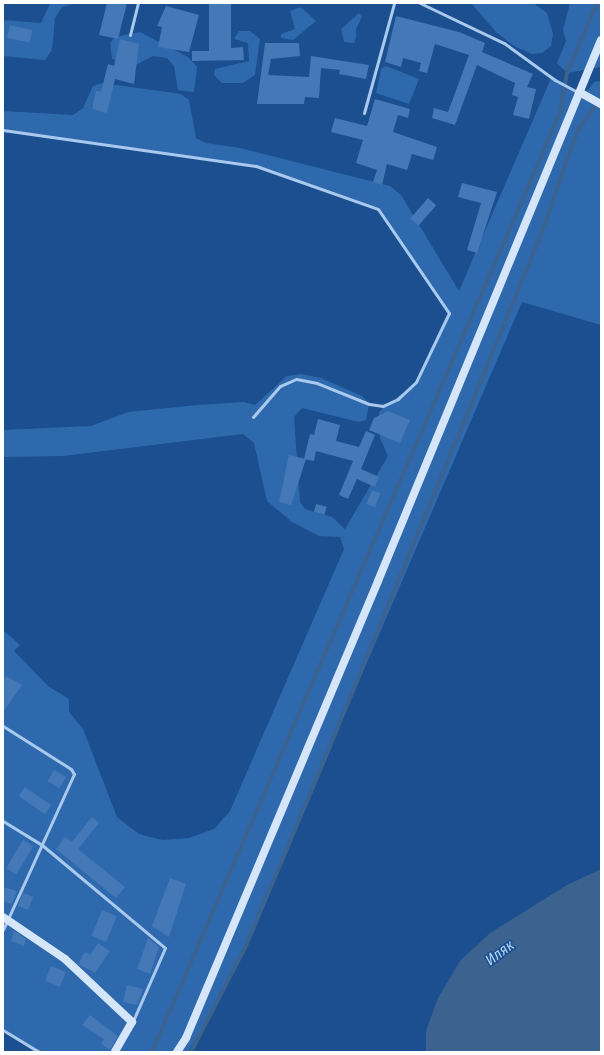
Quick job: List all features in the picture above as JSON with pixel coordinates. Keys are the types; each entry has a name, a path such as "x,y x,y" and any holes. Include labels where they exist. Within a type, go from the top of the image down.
{"street":[{"path":"177,1052 186,1038 360,626 581,94 601,40"},
{"path":"581,94 601,104"},
{"path":"6,918 65,959 132,1022 115,1052"}],"lane":[{"path":"130,35 138,3"},
{"path":"364,113 394,3"},
{"path":"420,3 504,43 555,80 581,94"},
{"path":"3,130 256,166 378,209 449,313 416,382 398,400 383,406 369,404 317,382 296,380 280,386 253,417"},
{"path":"3,726 71,769 74,774 42,845 6,918 3,930"},
{"path":"3,821 42,845 165,948 132,1022"},
{"path":"3,1030 39,1052"}],"shaded area":[{"path":"76,3 62,7 55,18 52,50 45,60 3,56 3,20 41,23 50,4"},
{"path":"471,3 533,3 547,13 553,34 551,46 542,53 532,54 514,46 496,32"},
{"path":"570,3 601,3 601,67 567,73 557,63 566,41 563,30"},
{"path":"301,7 316,21 293,40 281,38 281,34 295,29 290,11"},
{"path":"359,13 362,17 356,29 356,38 354,43 344,42 341,29"},
{"path":"239,31 250,31 260,39 255,75 243,83 222,83 214,75 215,69 249,61 248,43 234,39"},
{"path":"140,32 188,57 197,67 194,92 178,90 174,66 167,58 153,56 134,66 112,59 110,43 115,37"},
{"path":"386,66 419,79 409,104 376,93 381,69"},
{"path":"552,76 583,96 594,82 601,81 601,325 522,302 256,921 224,990 188,1052 39,1052 3,1028 3,630 20,645 14,651 48,686 69,699 69,712 83,729 117,817 139,834 162,840 189,838 214,829 230,811 344,549 340,537 319,536 292,522 267,501 254,443 243,434 63,456 3,457 3,430 91,426 128,412 198,405 244,402 255,405 287,376 301,374 321,378 362,396 369,404 366,420 359,422 302,408 294,417 300,502 305,509 332,517 345,529 388,456 380,438 379,412 416,382 449,313 378,209 256,166 3,132 3,111 73,115 83,108 93,86 102,83 181,94 189,100 196,138 206,143 240,148 390,186 401,195 459,291"}],"water":[{"name":"Иляк","path":"601,869 601,1052 426,1052 426,1031 438,998 460,961 490,933 567,885"}],"building":[{"path":"107,3 127,3 118,39 99,35"},
{"path":"209,3 231,3 231,48 243,47 244,60 192,61 192,51 209,51"},
{"path":"166,6 199,15 189,52 158,47 162,27 157,26"},
{"path":"396,16 459,32 485,43 482,52 533,74 527,87 536,89 529,119 513,115 518,97 512,95 515,83 477,65 455,125 432,118 434,108 448,112 469,55 435,44 427,73 419,71 421,63 403,58 401,67 385,62"},
{"path":"10,25 32,30 29,43 7,38"},
{"path":"120,39 139,44 134,84 115,79 107,113 92,109 96,91 101,92 108,64 114,66"},
{"path":"265,43 299,43 300,56 271,59 268,75 309,77 311,56 369,65 366,79 339,74 340,70 321,68 319,98 305,97 304,104 257,104"},
{"path":"375,99 410,109 408,118 398,115 393,132 437,147 433,160 412,154 407,170 387,164 382,185 373,182 377,170 356,163 363,140 331,132 335,118 367,126"},
{"path":"462,183 497,192 477,253 467,250 481,203 458,197"},
{"path":"428,198 436,205 419,226 410,218"},
{"path":"388,411 410,420 400,443 369,430 374,418"},
{"path":"318,419 340,425 336,441 359,447 366,431 375,435 361,469 379,477 375,487 357,479 348,499 339,495 353,461 316,451 314,461 304,459 310,434 314,435"},
{"path":"289,455 306,459 291,505 279,502"},
{"path":"372,490 380,493 375,507 367,504"},
{"path":"316,504 327,507 325,515 314,512"},
{"path":"6,676 22,685 3,712 3,681"},
{"path":"54,770 66,777 60,788 48,781"},
{"path":"25,787 51,805 45,814 19,796"},
{"path":"92,817 99,823 78,849 125,887 116,898 56,849 65,837 72,842"},
{"path":"23,840 33,846 16,874 6,868"},
{"path":"170,878 186,884 169,937 152,926"},
{"path":"3,887 17,891 12,904 3,901"},
{"path":"23,893 33,897 28,910 18,906"},
{"path":"102,910 117,916 106,942 92,936"},
{"path":"14,931 26,939 24,946 11,941"},
{"path":"148,938 159,947 150,974 137,969"},
{"path":"98,943 110,951 95,973 78,964 85,952 90,955"},
{"path":"51,966 66,972 60,987 45,981"},
{"path":"127,985 143,989 137,1005 123,1002"},
{"path":"90,1015 118,1036 110,1050 101,1044 104,1039 82,1025"}],"waterway":[{"path":"152,1052 560,113 567,73 597,3"},
{"path":"191,1052 245,948 539,240 578,130 601,98"}]}
